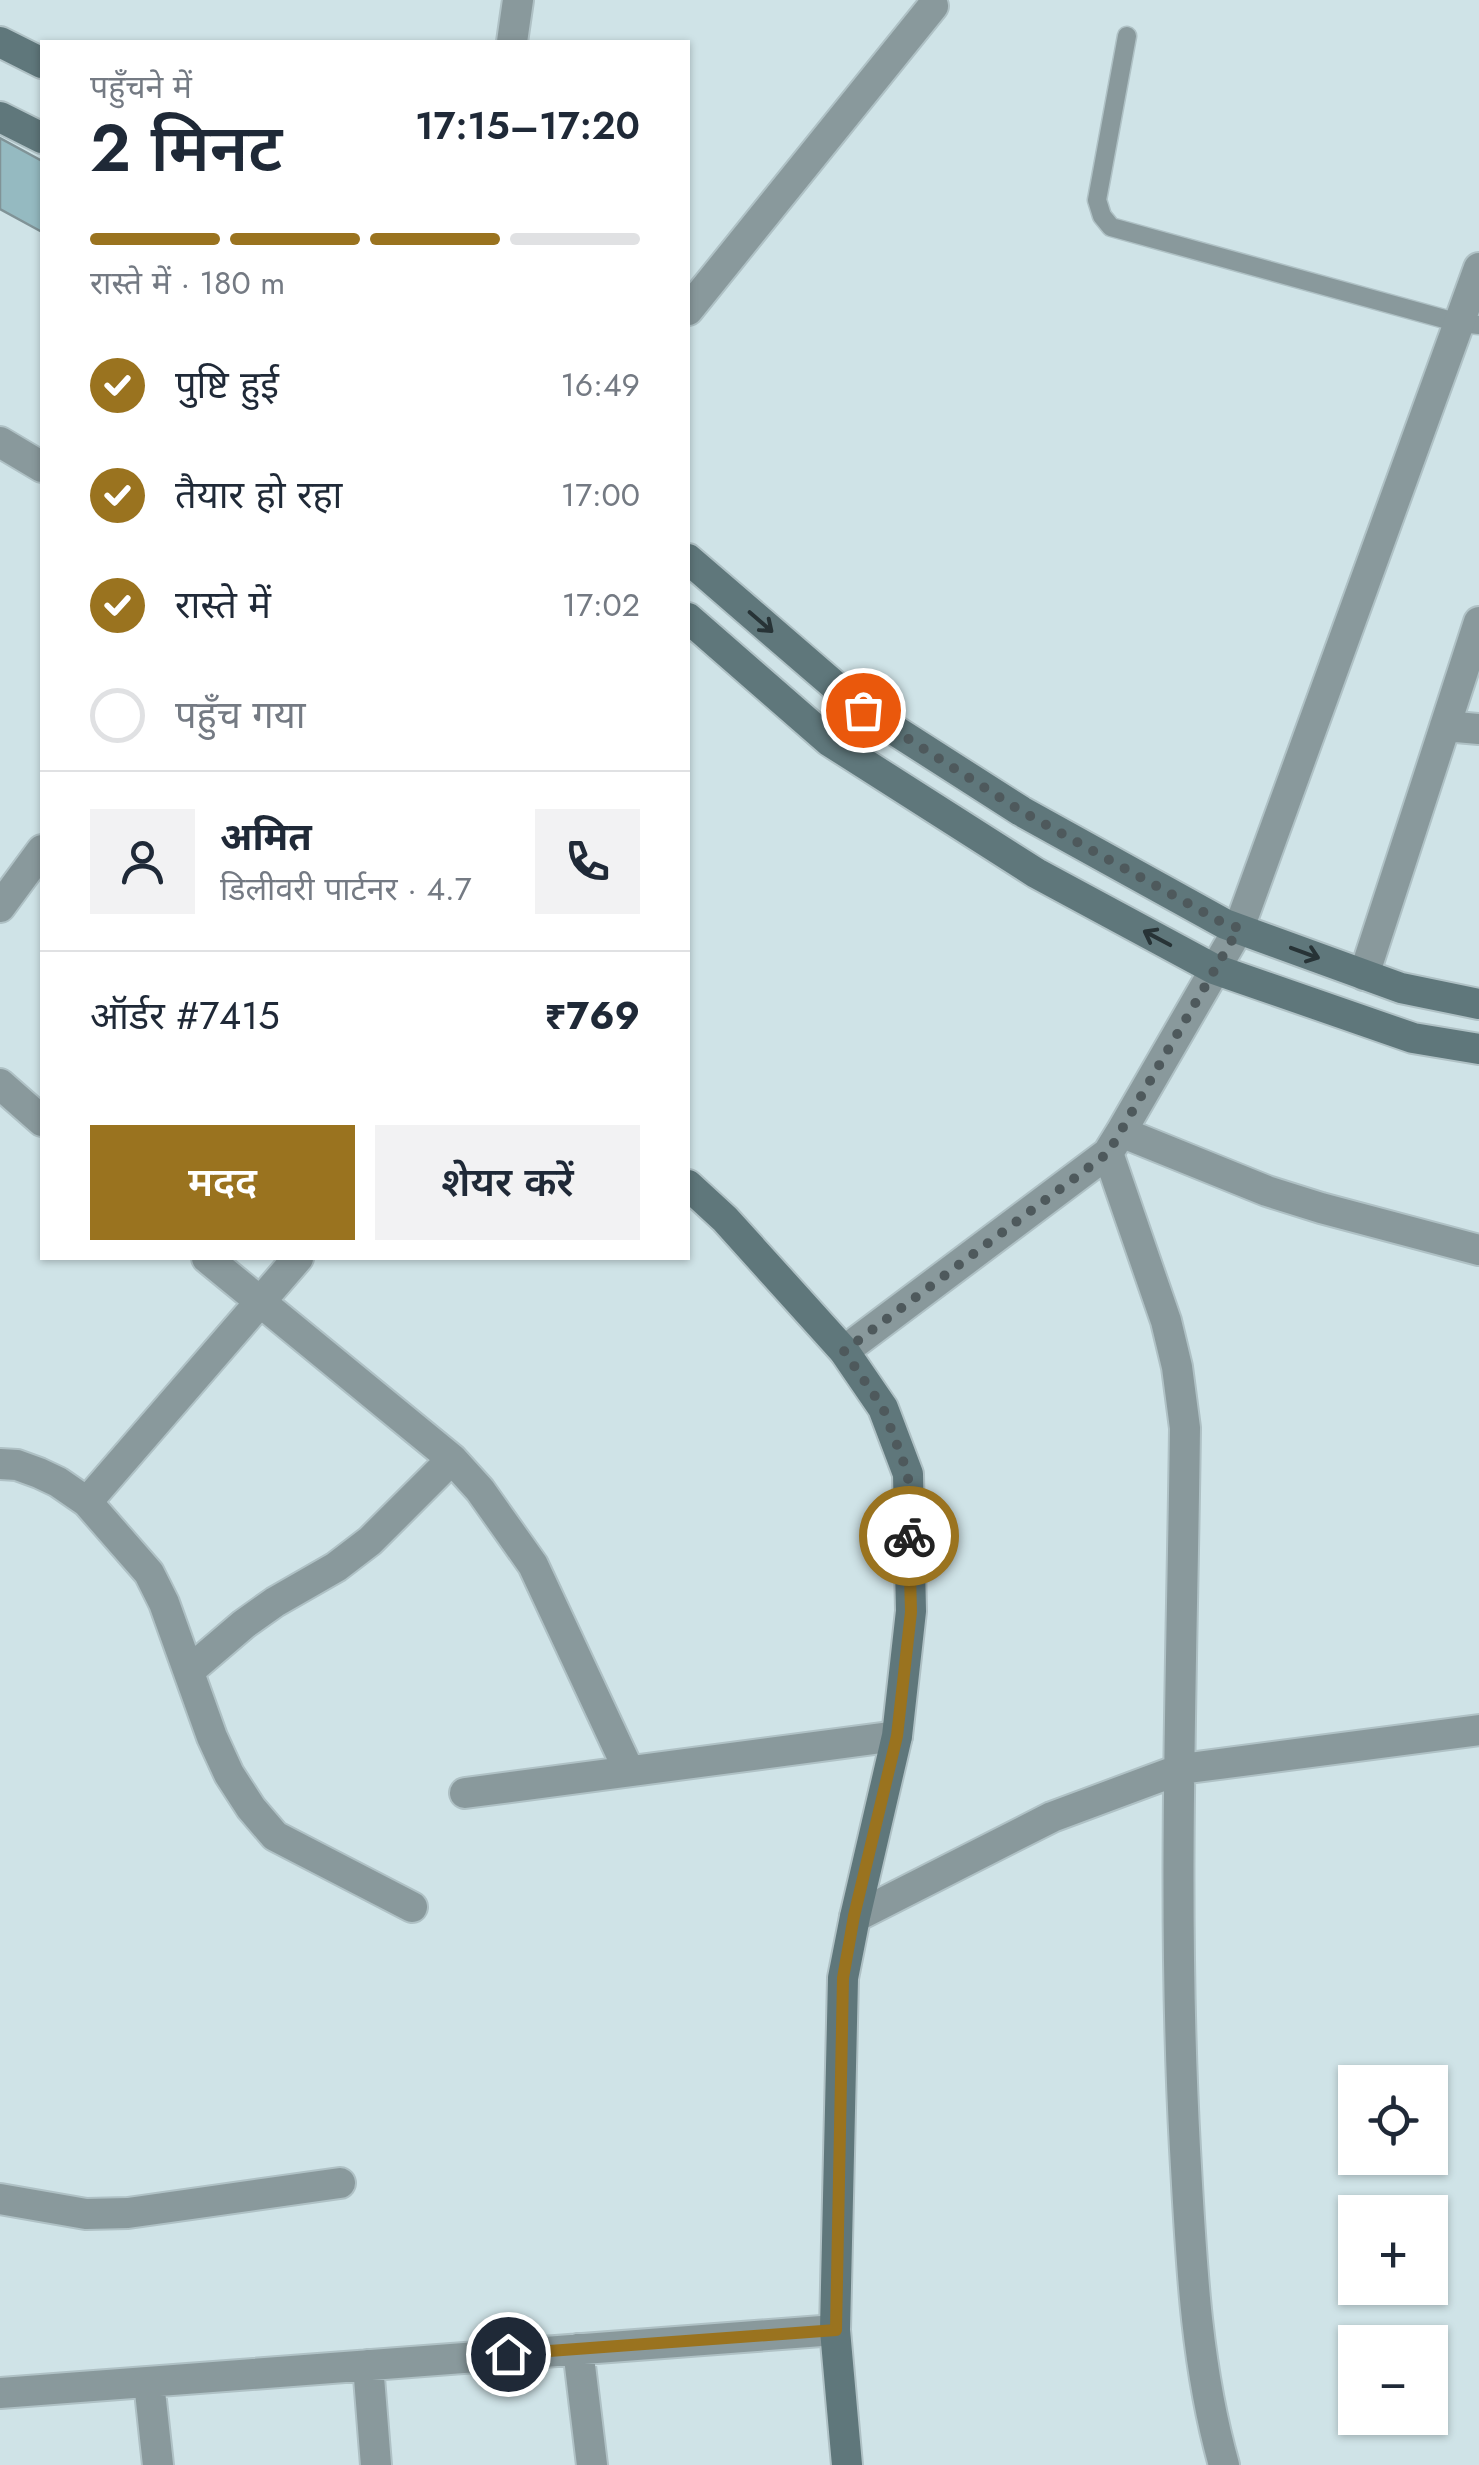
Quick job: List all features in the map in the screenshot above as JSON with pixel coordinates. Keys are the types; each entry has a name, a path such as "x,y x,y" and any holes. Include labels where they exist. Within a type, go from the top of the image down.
{"main road":[{"path":"0,42 40,62"},
{"path":"0,117 40,137"},
{"path":"690,561 863,710 1021,811 1225,924 1401,988 1479,1004"},
{"path":"690,620 829,741 1036,872 1214,969 1413,1038 1479,1050"},
{"path":"690,1187 726,1219 844,1351 883,1408 908,1474 911,1612 897,1736 843,1978 836,2330 848,2465"}],"street":[{"path":"512,40 518,0"},
{"path":"690,308 933,6"},
{"path":"844,1351 1114,1143 1239,928 1469,324 1479,268"},
{"path":"0,442 40,466"},
{"path":"1364,975 1479,622"},
{"path":"1445,726 1479,729"},
{"path":"4,894 40,852"},
{"path":"0,1084 40,1119"},
{"path":"1114,1143 1321,1208 1479,1250"},
{"path":"1114,1143 1166,1322 1185,1428 1178,2030 1190,2237 1210,2416 1224,2465"},
{"path":"208,1260 452,1459 480,1490 533,1565 629,1771"},
{"path":"86,1502 296,1260"},
{"path":"189,1672 244,1624 370,1541 452,1459"},
{"path":"0,1464 39,1472 86,1502 149,1573 229,1774 276,1836 412,1907"},
{"path":"854,1916 1052,1817 1181,1769 1479,1730"},
{"path":"465,1793 897,1736"},
{"path":"0,2199 86,2214 128,2213 340,2183"},
{"path":"0,2393 836,2330"},
{"path":"578,2349 592,2465"},
{"path":"368,2365 376,2465"},
{"path":"149,2382 158,2465"}],"lane":[{"path":"1126,36 1097,200 1111,227 1469,324"}],"building":[{"path":"0,138 40,160 40,231 0,209"}],"way so far":[{"path":"863,710 1021,811 1225,924 1239,928 1108,1153 844,1351 883,1408 908,1474 909,1536"}],"route":[{"path":"508,2354 836,2330 843,1978 897,1736 911,1612 909,1536"}]}
